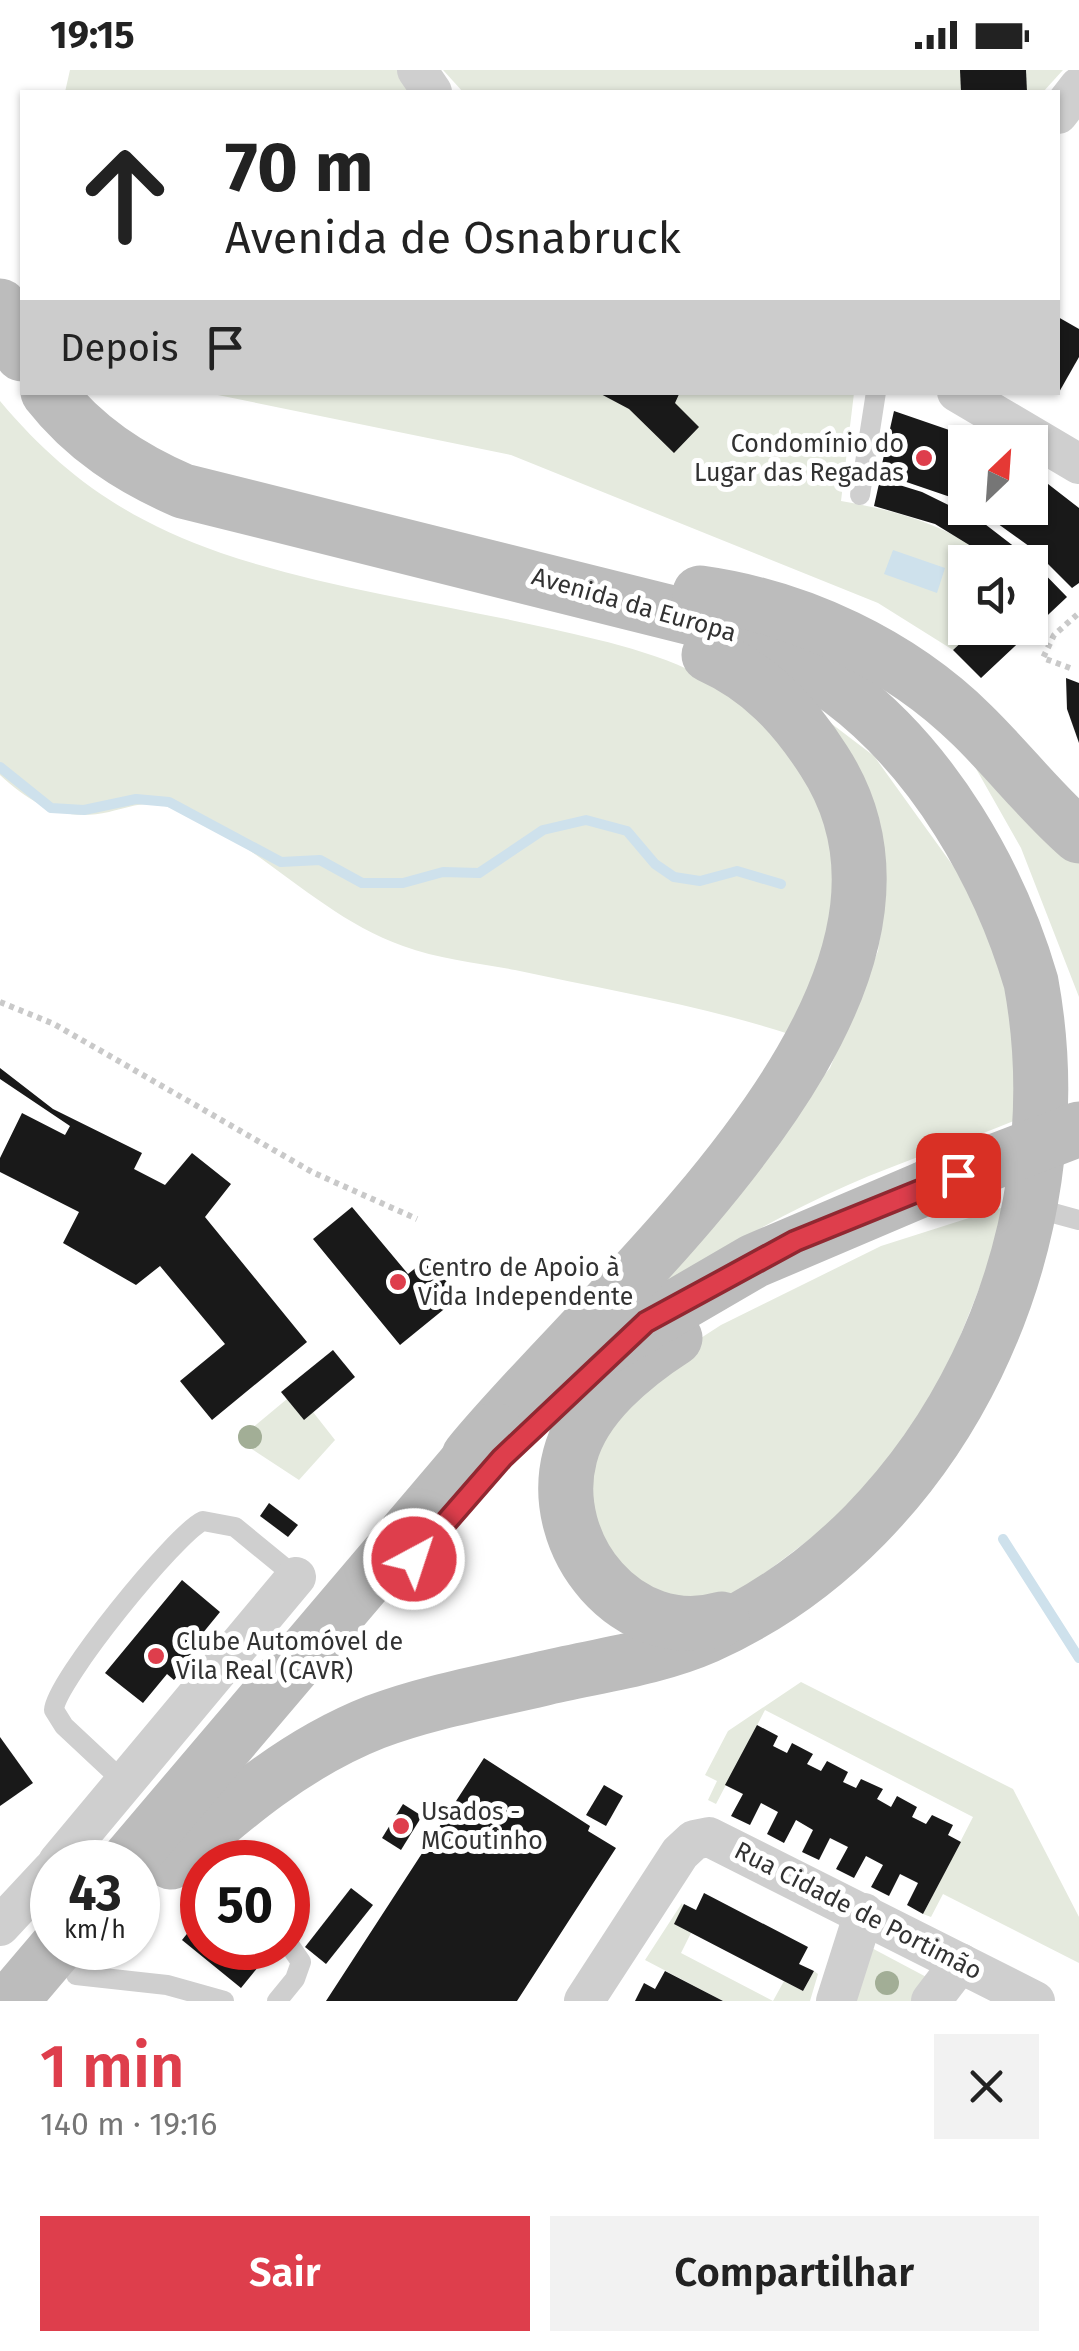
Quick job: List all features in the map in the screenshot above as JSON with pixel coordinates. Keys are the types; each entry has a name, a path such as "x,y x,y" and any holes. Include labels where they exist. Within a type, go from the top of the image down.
{"main road":[{"path":"0,306 20,350"},
{"name":"Avenida da Europa","path":"51,395 82,429 118,458 184,491 696,619 770,650 840,689 913,760 948,806 990,880 1036,996 1060,1215 959,1420 888,1504 820,1564 771,1597"},
{"path":"508,569 712,594 777,609 826,629 888,662 943,700 1079,836"},
{"path":"160,1870 469,1456 674,1231 794,1076 836,991 860,887 857,844 842,794 804,730 767,690 724,662 508,569"},
{"path":"771,1597 735,1615 694,1623 650,1615 609,1591 586,1563 572,1528 566,1478 570,1455 580,1433 610,1392 668,1343 932,1197 1079,1128"},
{"path":"469,1456 550,1383 646,1322 795,1241 1079,1152"},
{"path":"160,1870 227,1782 461,1503 526,1434 646,1322"},
{"path":"160,1872 284,1770 351,1732 418,1708 690,1642 740,1619 771,1597"},
{"path":"11,2001 67,1970"}],"street":[{"path":"1060,112 1079,88"},
{"path":"962,395 1079,464"},
{"path":"76,1840 296,1577"},
{"name":"Rua Cidade de Portimão","path":"584,2001 680,1852 698,1838 716,1838 1035,2001"},
{"path":"0,1926 30,1894"},
{"path":"836,2001 864,1914"},
{"path":"931,2001 960,1963"}],"lane":[{"path":"860,495 876,395"},
{"path":"124,1783 57,1718 54,1700 66,1676 142,1584 186,1532 203,1521 235,1527 296,1577"},
{"path":"83,1970 168,1984 224,2001"},
{"path":"277,2001 298,1970"}],"path":[{"path":"1070,668 1043,658 1054,635 1079,613"},
{"path":"0,1002 54,1024 312,1172 416,1219"}],"shaded area":[{"path":"70,70 397,70 409,90 65,90"},
{"path":"443,70 1063,70 1045,90 461,90"},
{"path":"218,395 854,395 841,501 923,522 972,545 948,545 948,645 958,645 953,650 878,603 511,455"},
{"path":"0,401 48,452 99,493 187,540 302,577 620,645 689,670 729,693 769,729 801,772 831,847 836,907 831,936 789,1034 687,1006 403,946 341,915 198,819 168,807 145,804 92,815 63,813 37,803 12,786 0,775"},
{"path":"824,718 874,756 969,888 1003,955 1035,1112 819,1198 738,1241 633,1307 830,1068 878,951 886,892 874,816"},
{"path":"970,758 1079,854 1079,997 1021,848"},
{"path":"1013,1204 909,1464 728,1601 657,1597 597,1540 586,1492 599,1442 673,1356 721,1325 881,1246"},
{"path":"287,1399 313,1412 335,1440 299,1480 238,1440"},
{"path":"801,1682 1013,1789 1079,1917 1079,1963 943,1894 931,1917 923,1914 973,1817 765,1710 716,1804 708,1800 717,1781 705,1775 728,1731"},
{"path":"682,1903 691,1933 681,1953 773,2001 723,2001 645,1960"},
{"path":"866,1945 932,1980 916,2001 849,2001"},
{"path":"814,1971 818,1974 810,2001 773,2001 784,1981 803,1991"}],"water":[{"path":"893,550 945,568 937,593 884,574"}],"building":[{"path":"960,70 1026,70 1027,90 961,90"},
{"path":"1060,318 1079,329 1079,357 1060,390"},
{"path":"603,395 679,395 675,403 699,427 674,453 629,409"},
{"name":"Condomínio do Lugar das Regadas","path":"894,411 948,430 948,496 880,473"},
{"path":"880,479 948,505 948,525 986,525 1012,545 969,545 935,524 874,506"},
{"path":"1048,484 1079,508 1079,583 1072,588 1048,564 1048,545 1027,545 1000,525 1048,525"},
{"path":"1048,578 1067,597 1048,615"},
{"path":"958,645 1016,645 981,678 953,650"},
{"path":"1066,678 1079,683 1079,743 1067,709"},
{"path":"0,1068 53,1109 142,1153 134,1169 165,1185 192,1153 231,1184 205,1217 307,1342 212,1420 180,1381 225,1344 160,1266 136,1285 63,1243 79,1212 0,1172 0,1158 22,1113 65,1135 70,1126 0,1079"},
{"name":"Centro de Apoio à Vida Independente","path":"352,1207 408,1274 428,1258 459,1297 400,1345 313,1239"},
{"path":"333,1350 355,1377 304,1420 281,1392"},
{"path":"269,1503 298,1525 288,1537 260,1516"},
{"name":"Clube Automóvel de Vila Real (CAVR)","path":"182,1580 220,1612 202,1634 208,1639 174,1680 167,1674 143,1703 105,1673"},
{"path":"757,1725 778,1736 773,1746 787,1753 792,1743 813,1754 807,1764 821,1771 827,1761 848,1772 843,1782 856,1788 861,1779 883,1789 877,1799 891,1807 897,1796 917,1807 912,1817 926,1824 932,1815 953,1825 948,1835 961,1842 923,1914 907,1905 918,1883 900,1874 889,1896 871,1887 883,1865 866,1856 854,1878 836,1869 848,1847 830,1838 819,1860 802,1852 813,1830 796,1820 784,1843 767,1834 778,1812 761,1803 750,1825 731,1816 743,1794 725,1785"},
{"path":"0,1737 33,1783 0,1806"},
{"path":"484,1758 590,1826 588,1831 616,1848 517,2001 326,2001"},
{"path":"604,1785 623,1796 606,1826 586,1815"},
{"path":"403,1804 422,1816 401,1850 382,1838"},
{"path":"351,1888 373,1905 326,1964 310,1951 310,1941"},
{"path":"704,1893 808,1947 799,1964 814,1971 803,1991 674,1924 684,1904 696,1910"},
{"path":"219,1970 256,1970 241,1988"},
{"path":"665,1971 723,2001 635,2001 644,1983 655,1989"}],"waterway":[{"path":"0,767 51,808 84,810 136,799 169,802 281,862 320,860 362,883 403,883 443,872 479,873 543,830 586,820 627,831 655,864 674,877 700,881 737,871 781,884"},
{"path":"1003,1539 1079,1658"}],"place":[{"name":"Condomínio do Lugar das Regadas","path":"924,458"},
{"name":"Centro de Apoio à Vida Independente","path":"398,1282"},
{"name":"Clube Automóvel de Vila Real (CAVR)","path":"156,1656"},
{"name":"Usados - MCoutinho","path":"401,1826"}],"route":[{"path":"414,1559 502,1458 646,1322 795,1241 958,1175"}]}
